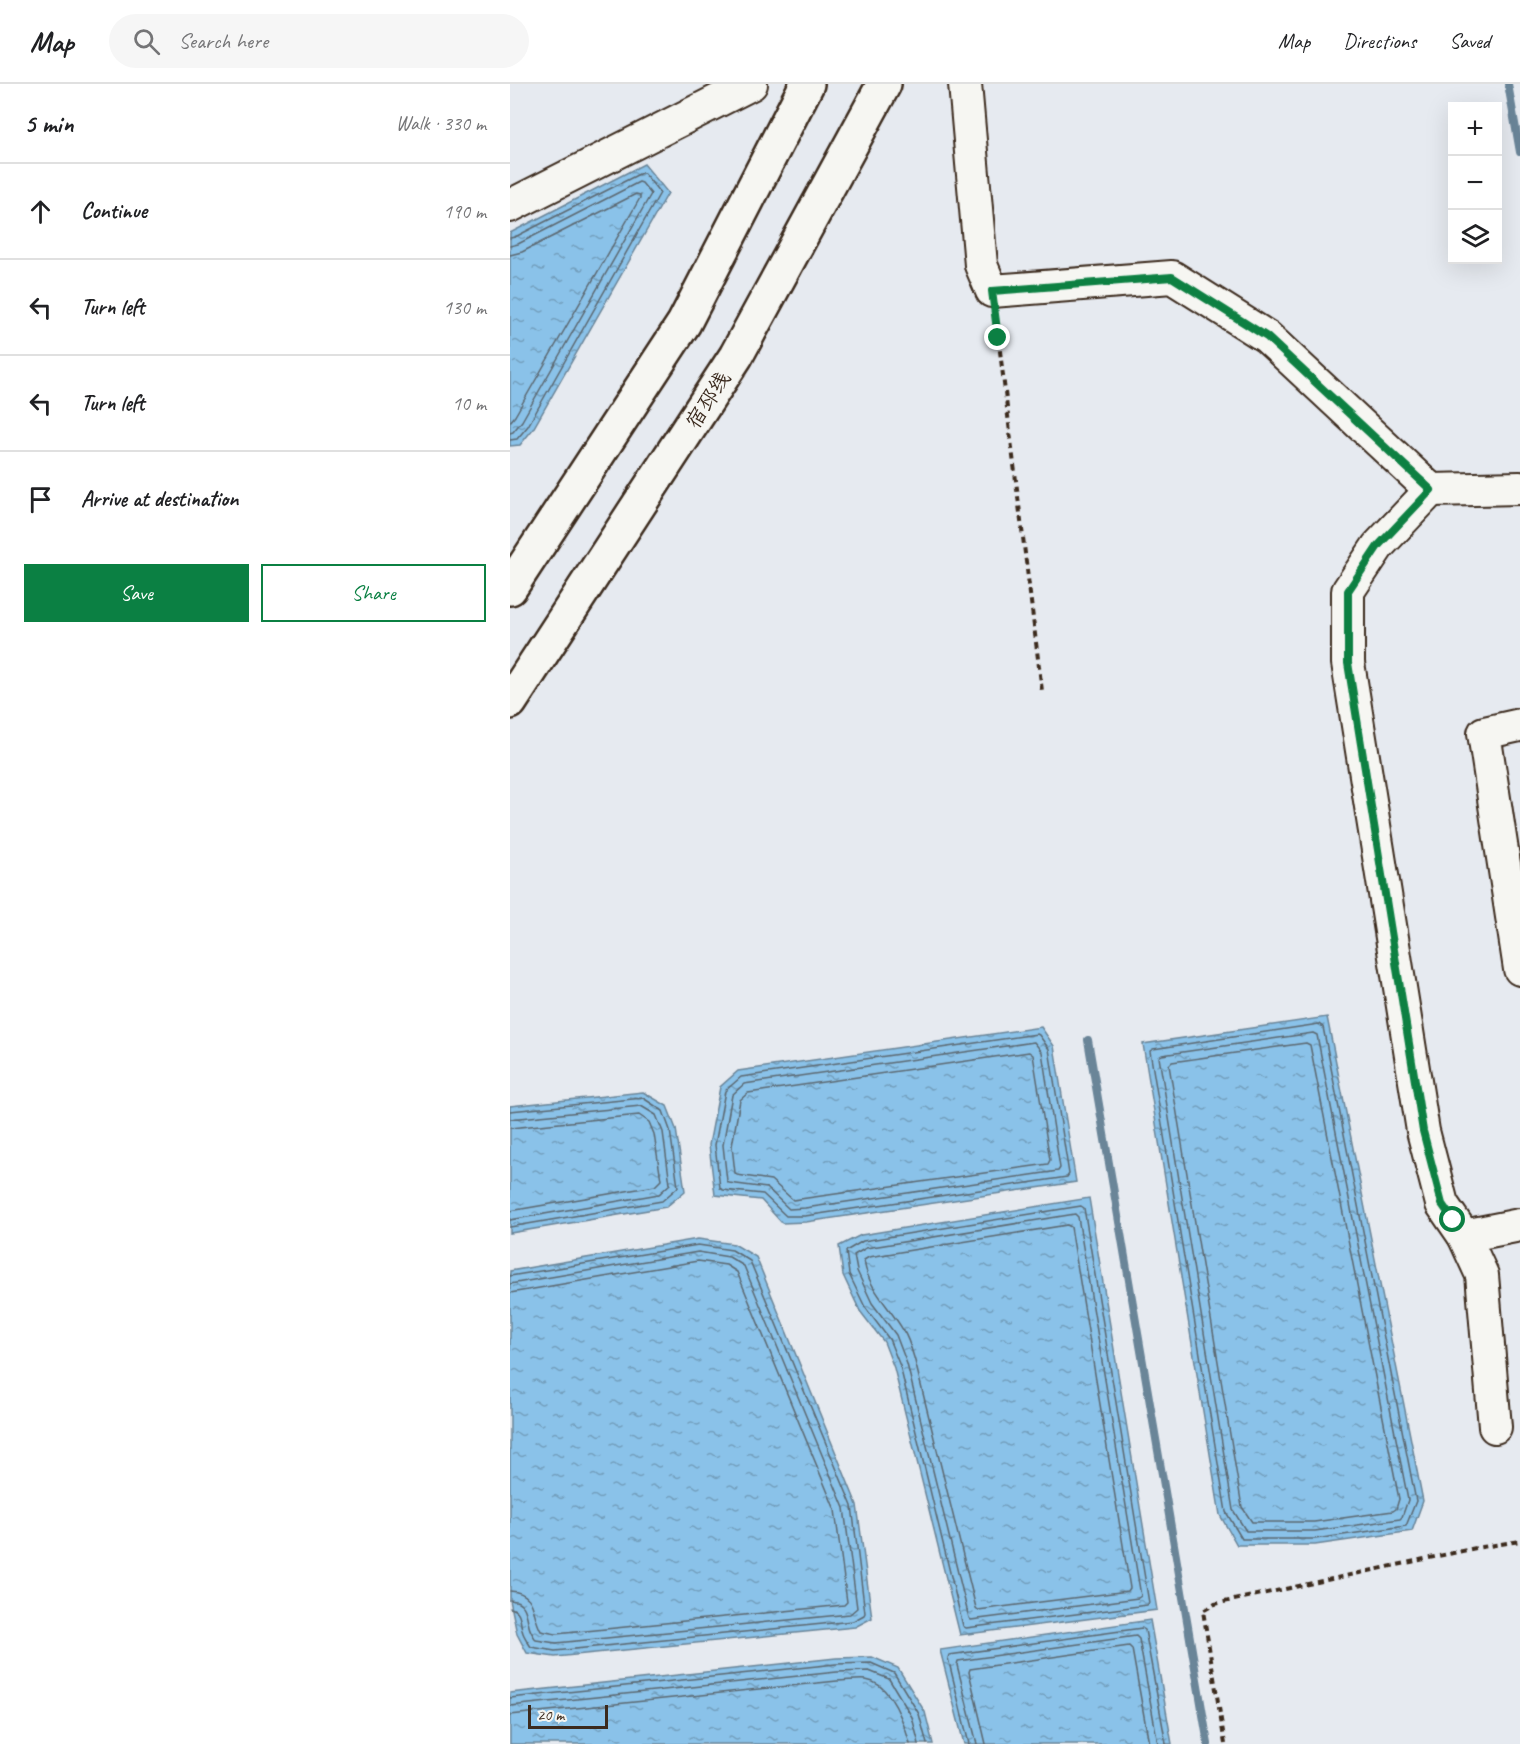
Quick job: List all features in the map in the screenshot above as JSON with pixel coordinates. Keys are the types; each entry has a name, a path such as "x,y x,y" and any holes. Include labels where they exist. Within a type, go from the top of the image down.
{"main road":[{"path":"510,588 684,323 807,84"},
{"name":"宿邳线","path":"510,702 736,357 884,84"}],"street":[{"path":"510,206 751,84"},
{"path":"965,84 981,265 992,291 1172,277 1267,337 1431,490 1520,488"},
{"path":"1431,490 1378,546 1348,591 1348,663 1423,1131 1442,1204 1464,1236 1482,1275 1495,1427"},
{"path":"1520,725 1484,733 1520,969"},
{"path":"1464,1236 1520,1225"}],"path":[{"path":"992,291 1042,691"},
{"path":"1225,1744 1203,1611 1215,1604 1476,1548 1520,1541"}],"water":[{"path":"644,164 668,193 533,429 520,445 510,446 510,233"},
{"path":"1327,1017 1423,1501 1412,1531 1315,1545 1237,1545 1220,1515 1143,1044"},
{"path":"1041,1027 1054,1046 1076,1182 806,1222 782,1223 761,1200 715,1195 709,1145 720,1087 738,1071"},
{"path":"643,1092 667,1106 676,1129 685,1191 666,1207 510,1233 510,1106"},
{"path":"1089,1198 1157,1610 960,1635 894,1368 884,1342 860,1311 843,1275 839,1246 861,1235"},
{"path":"698,1239 734,1244 756,1257 857,1505 872,1618 855,1627 555,1657 527,1653 517,1634 510,1600 510,1271"},
{"path":"1150,1620 1172,1744 964,1744 940,1650"},
{"path":"872,1657 898,1668 925,1712 933,1744 510,1744 510,1693 836,1658"}],"waterway":[{"path":"1508,84 1520,152"},
{"path":"1088,1040 1208,1744"}],"route":[{"path":"998,338 992,291 1172,277 1267,337 1431,490 1378,546 1348,591 1348,663 1423,1131 1442,1204 1453,1220"}]}
